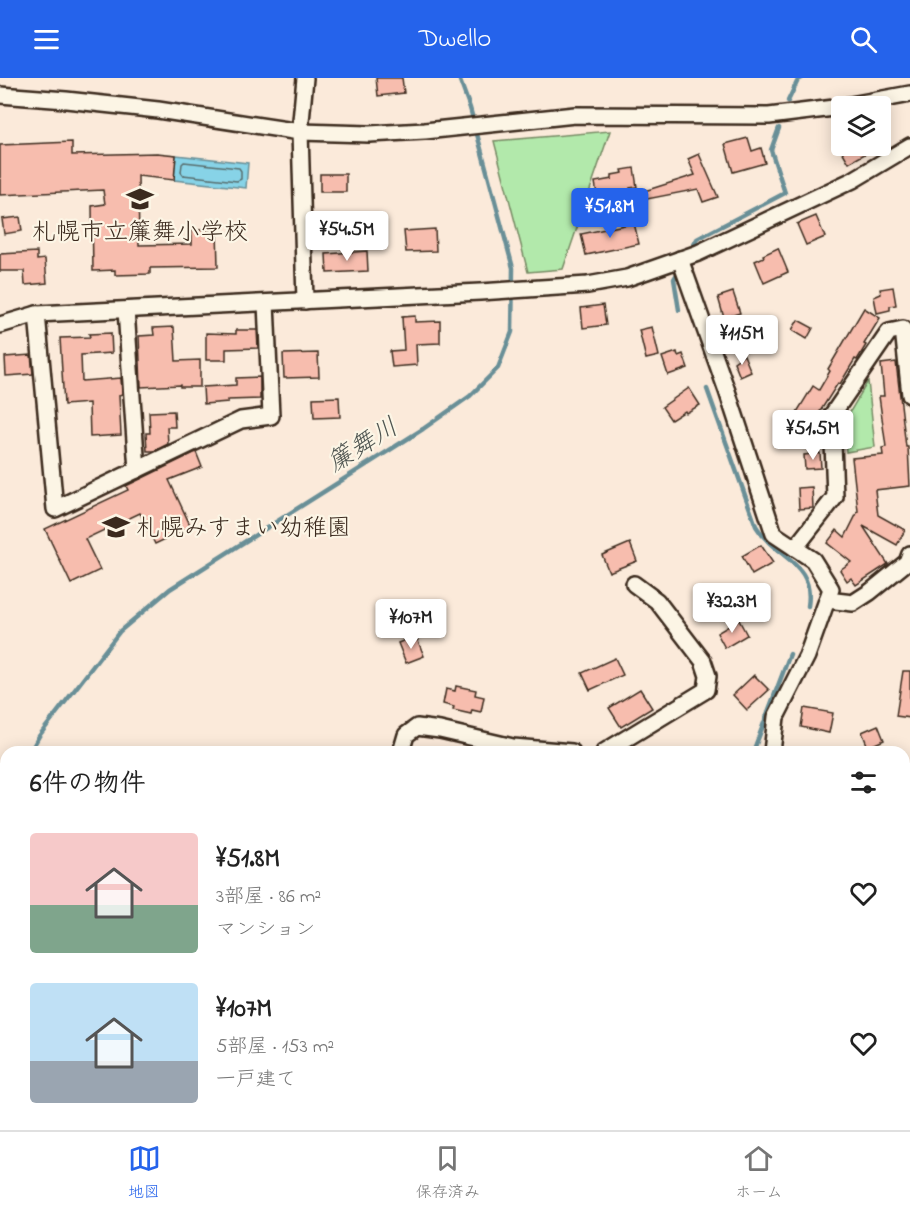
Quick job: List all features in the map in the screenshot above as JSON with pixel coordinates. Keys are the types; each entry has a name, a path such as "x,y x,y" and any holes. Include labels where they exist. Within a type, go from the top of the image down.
{"street":[{"path":"305,78 300,132 305,301"},
{"path":"891,98 910,94"},
{"path":"0,95 158,110 300,132 369,134 425,131 575,115 769,116 831,108"},
{"path":"0,325 37,314 480,292 588,285 627,278 680,259 853,180 910,146"},
{"path":"680,259 774,534 813,560 831,589 807,656 776,717 773,746"},
{"path":"37,314 55,509 241,420 271,416 266,303"},
{"path":"126,310 137,470"},
{"path":"795,548 836,497 832,415 889,332 903,329 910,395"},
{"path":"827,600 853,603 907,562 910,554"},
{"path":"614,746 706,690 708,676 703,661 657,601 634,584"},
{"path":"403,746 406,735 417,727 509,746"}],"green space":[{"path":"610,131 563,269 528,272 494,141"},
{"path":"868,381 875,447 846,452 844,422"}],"water":[{"path":"176,155 248,163 246,188 174,180"}],"building":[{"path":"376,78 402,78 404,93 378,96"},
{"path":"748,138 752,151 761,148 765,163 733,172 725,144"},
{"path":"72,142 72,155 157,153 176,155 174,180 138,176 139,245 192,244 192,230 217,230 218,267 150,268 150,274 115,275 115,270 93,271 92,206 105,204 103,190 0,195 0,145"},
{"path":"699,154 718,197 703,202 698,189 637,201 635,194 695,175 688,159"},
{"path":"845,156 861,156 849,163"},
{"path":"634,168 637,187 630,188 632,201 599,207 595,182 612,179 612,175 623,173 622,170"},
{"path":"320,174 346,174 346,192 320,192"},
{"path":"816,216 825,237 806,245 797,224"},
{"path":"20,217 22,231 4,234 2,219"},
{"path":"634,223 639,244 586,255 581,234"},
{"path":"435,229 436,251 406,252 404,231"},
{"path":"778,248 788,272 764,283 755,261"},
{"path":"367,251 368,271 327,273 326,254"},
{"path":"37,252 37,260 45,259 47,283 25,285 24,271 0,271 0,254"},
{"path":"893,287 896,305 890,306 890,310 877,313 874,297 881,294 880,289"},
{"path":"733,292 740,313 724,318 718,297"},
{"path":"603,305 606,325 583,328 581,308"},
{"path":"864,308 880,318 857,360 855,359 840,384 838,383 814,421 816,422 809,437 790,429 797,412 813,386 819,390 830,371 828,369"},
{"path":"415,316 415,322 440,321 440,343 416,344 417,365 392,367 390,351 404,350 402,317"},
{"path":"798,320 813,328 807,339 792,330"},
{"path":"174,327 176,361 200,360 200,387 180,387 180,385 141,387 139,336 154,335 153,328"},
{"path":"652,327 659,356 646,359 639,330"},
{"path":"236,330 257,330 258,348 226,349 226,360 206,360 206,333 236,334"},
{"path":"111,333 112,353 81,355 82,381 121,378 122,394 119,395 121,435 90,437 89,403 64,405 60,338 90,337 89,334"},
{"path":"677,352 678,356 683,354 688,368 668,375 662,357"},
{"path":"318,353 319,377 284,378 283,354"},
{"path":"31,355 33,374 6,376 5,357"},
{"path":"744,355 751,372 740,377 734,362"},
{"path":"896,362 906,447 908,447 910,486 875,490 878,515 905,530 897,545 863,526 888,564 856,585 851,578 847,581 840,570 851,562 827,543 837,530 845,537 858,511 852,458 883,455 882,448 886,447 879,396 884,396 881,364"},
{"path":"260,377 260,399 228,400 228,402 204,404 203,387 236,385 236,378"},
{"path":"689,388 700,405 671,420 662,407"},
{"path":"339,397 340,417 314,418 313,398"},
{"path":"174,411 175,427 167,427 168,444 154,451 147,451 146,433 150,433 149,412"},
{"name":"札幌みすまい幼稚園","path":"196,452 202,467 169,480 191,527 155,544 140,513 85,539 100,570 71,584 45,529 128,490 126,486"},
{"path":"820,453 821,468 805,469 804,455"},
{"path":"812,487 813,508 799,509 798,488"},
{"path":"630,543 637,561 609,572 602,555"},
{"path":"761,545 773,563 752,575 742,556"},
{"path":"739,620 747,635 725,648 717,633"},
{"path":"416,636 424,656 406,663 398,643"},
{"path":"615,658 623,675 590,690 582,673"},
{"path":"903,671 910,671 910,718 896,716"},
{"path":"754,675 769,690 747,710 733,695"},
{"path":"456,686 476,690 475,695 484,697 481,712 472,710 471,714 453,710 454,707 443,704 446,689 455,691"},
{"path":"640,689 652,708 621,727 609,708"},
{"path":"804,708 833,713 829,733 801,727"},
{"path":"878,725 884,740 868,746 862,732"}],"waterway":[{"name":"簾舞川","path":"33,746 120,631 170,589 423,429 470,396 498,368 512,332 513,268 470,108 459,78"},
{"path":"788,101 798,80 802,78"},
{"path":"690,252 697,239 785,193 771,150 779,128"},
{"path":"679,310 674,279 680,269"},
{"path":"707,389 756,526 764,537 800,570 806,579 809,591 808,606"},
{"path":"755,746 790,654"}],"place":[{"name":"札幌市立簾舞小学校","path":"140,199"},
{"name":"札幌みすまい幼稚園","path":"116,527"}]}
